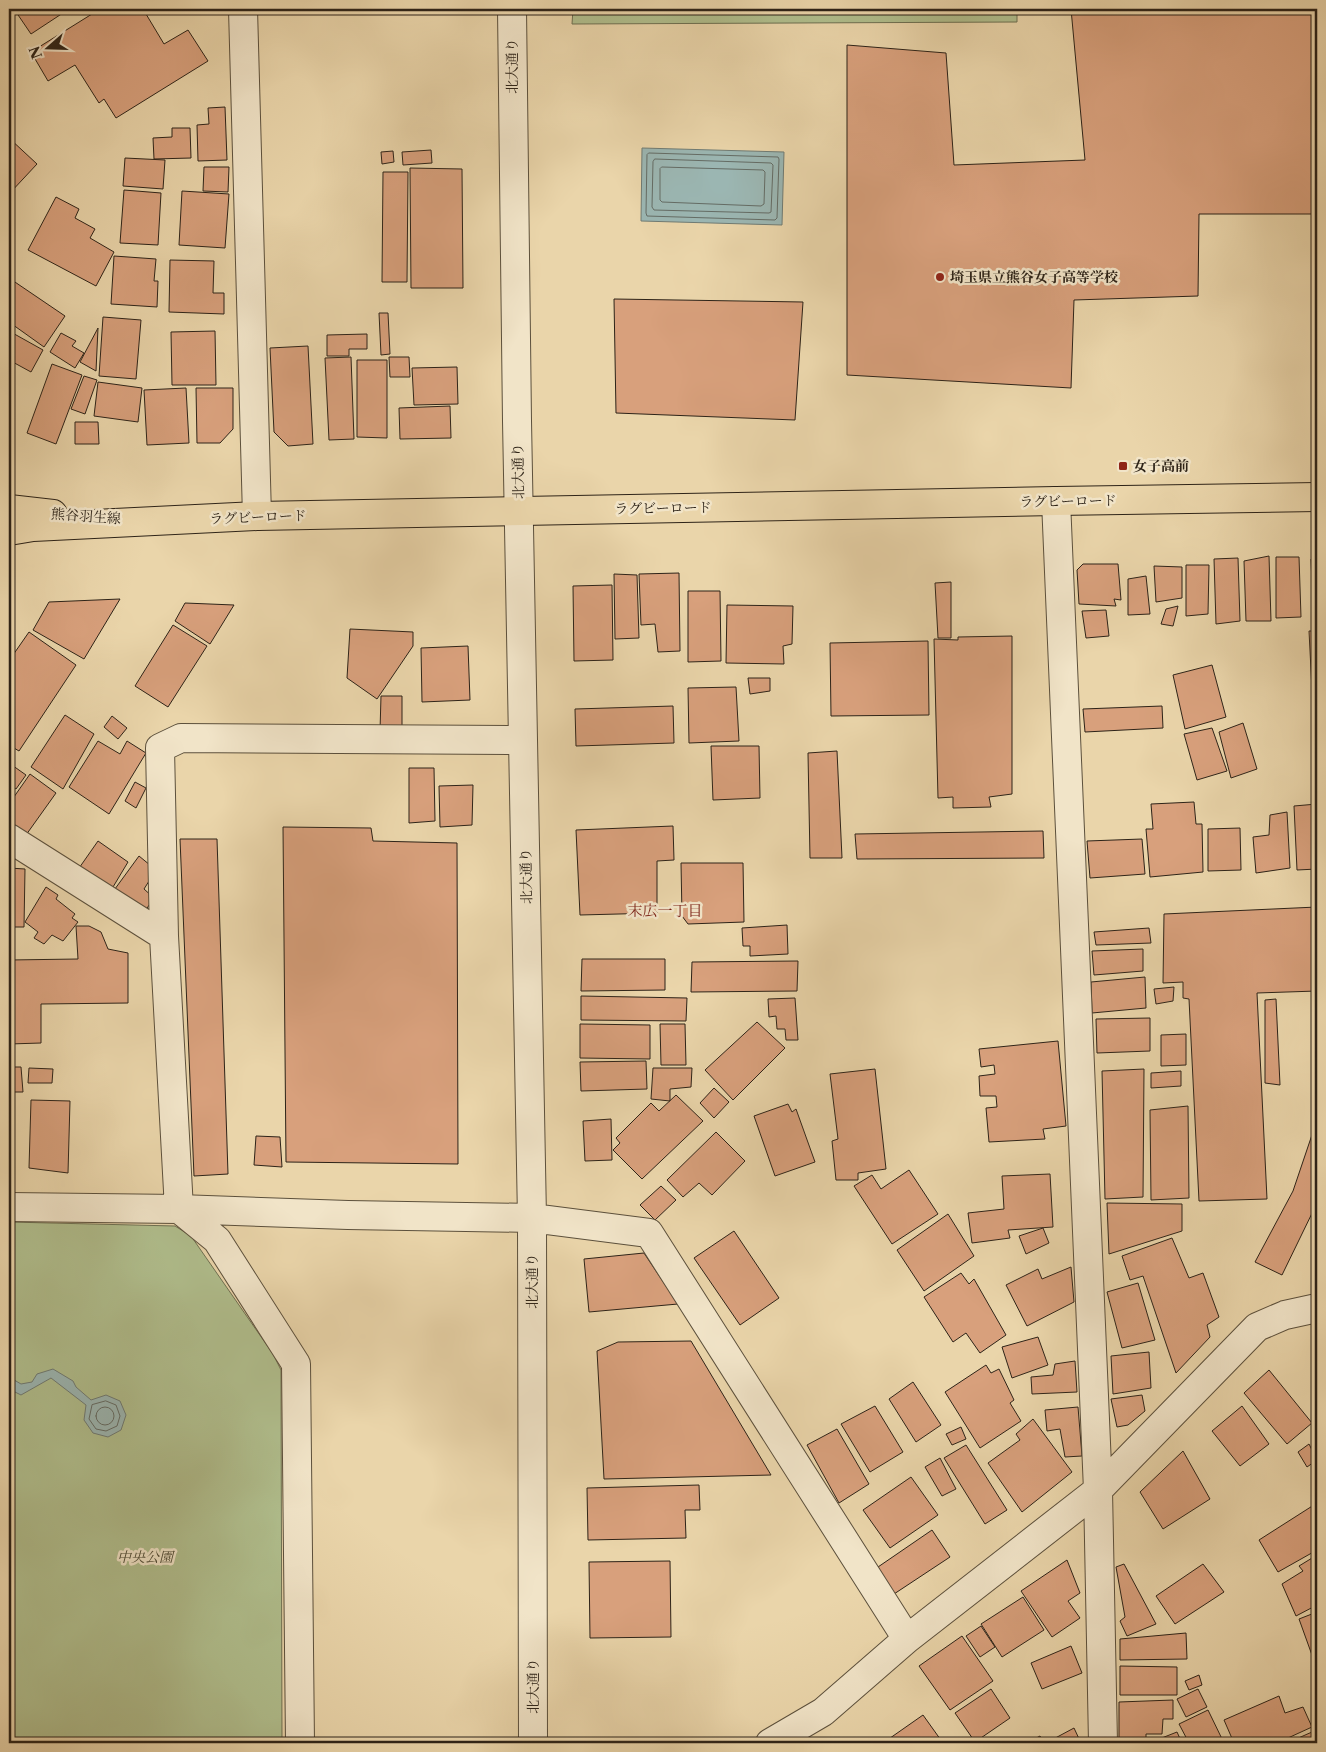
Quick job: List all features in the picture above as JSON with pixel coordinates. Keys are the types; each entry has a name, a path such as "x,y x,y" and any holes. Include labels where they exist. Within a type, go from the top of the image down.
{"main road":[{"name":"ラグビーロード","path":"17,529 256,516 1317,497"},
{"name":"熊谷羽生線","path":"9,509 62,515 164,521"}],"street":[{"path":"242,9 256,516"},
{"name":"北大通り","path":"512,9 514,246 532,1218 533,1743"},
{"path":"1056,501 1098,1490 1103,1743"},
{"path":"300,1743 296,1364 217,1240 178,1210 164,936 160,748 182,738 523,740"},
{"path":"9,838 164,936"},
{"path":"9,1207 532,1218 649,1233 907,1639"},
{"path":"770,1743 823,1712 907,1639 1098,1490 1257,1327 1285,1315 1317,1308"}],"green space":[{"path":"573,9 1017,9 1017,22 572,24"},
{"name":"中央公園","path":"9,1222 175,1226 191,1236 273,1354 281,1370 282,1743 9,1743"}],"water":[{"path":"642,148 784,152 782,225 641,221"},
{"path":"53,1369 73,1381 76,1387 91,1400 106,1395 120,1401 126,1415 121,1430 108,1437 93,1433 84,1420 86,1405 51,1378 21,1395 9,1389 9,1377 21,1384 32,1382 37,1374"}],"building":[{"path":"14,9 65,9 66,11 31,34"},
{"path":"100,9 143,9 164,44 188,30 208,61 116,118 104,99 99,103 75,65 48,81 31,52"},
{"path":"1071,9 1317,9 1317,214 1199,214 1198,296 1074,300 1071,388 847,375 847,45 946,53 954,165 1085,160"},
{"path":"225,107 227,160 198,161 197,125 209,124 208,108"},
{"path":"172,128 190,128 191,158 154,159 153,138 172,137"},
{"path":"9,138 37,164 9,194"},
{"path":"431,150 432,163 403,165 402,152"},
{"path":"393,151 394,162 382,164 381,152"},
{"path":"125,158 165,160 163,189 123,186"},
{"path":"204,167 229,167 228,192 203,191"},
{"path":"410,168 462,169 463,288 411,288"},
{"path":"383,172 408,172 407,282 382,282"},
{"path":"124,190 161,193 158,245 120,243"},
{"path":"182,191 229,194 225,248 179,245"},
{"path":"56,197 79,209 75,218 95,229 90,238 114,252 96,286 28,250"},
{"path":"114,256 156,259 154,281 158,281 157,307 111,304"},
{"path":"170,260 214,261 213,293 224,293 224,314 169,312"},
{"path":"9,278 65,316 44,347 9,322"},
{"path":"614,299 803,302 795,420 616,413"},
{"path":"379,313 388,313 390,354 381,355"},
{"path":"103,317 141,320 136,379 99,376"},
{"path":"98,328 96,371 80,362"},
{"path":"9,331 43,350 31,372 9,360"},
{"path":"215,331 216,385 172,385 171,332"},
{"path":"61,333 76,341 72,346 84,353 75,368 50,352"},
{"path":"367,334 367,349 349,349 349,356 327,356 327,335"},
{"path":"308,346 313,444 288,446 274,432 270,348"},
{"path":"351,357 354,439 329,440 325,358"},
{"path":"389,357 409,357 410,377 390,377"},
{"path":"357,360 387,360 387,438 357,437"},
{"path":"52,364 82,375 56,444 27,433"},
{"path":"457,367 458,404 414,405 412,368"},
{"path":"84,376 97,380 85,414 71,409"},
{"path":"98,382 142,388 138,422 94,416"},
{"path":"186,388 189,443 147,445 144,390"},
{"path":"196,388 233,388 233,429 220,443 197,443"},
{"path":"450,406 451,438 400,439 399,408"},
{"path":"75,422 98,422 99,444 75,444"},
{"path":"1269,556 1271,621 1246,621 1244,561"},
{"path":"1276,557 1299,557 1301,617 1276,618"},
{"path":"1238,558 1240,621 1216,624 1214,559"},
{"path":"1317,558 1317,611 1313,611 1311,559"},
{"path":"1083,564 1118,564 1121,600 1114,599 1116,606 1079,604 1077,570"},
{"path":"1186,565 1209,565 1208,614 1186,616"},
{"path":"1154,566 1182,567 1182,598 1156,602"},
{"path":"679,573 680,651 658,652 655,624 641,625 639,574"},
{"path":"614,574 637,575 639,638 615,639"},
{"path":"1146,576 1150,614 1128,615 1128,579"},
{"path":"951,582 951,638 938,638 935,583"},
{"path":"612,585 613,660 574,661 573,586"},
{"path":"688,591 720,591 721,661 688,662"},
{"path":"120,599 84,659 33,630 49,602"},
{"path":"185,603 234,605 210,644 175,621"},
{"path":"727,605 793,606 792,644 783,646 784,664 726,663"},
{"path":"1178,606 1173,626 1161,624 1166,609"},
{"path":"1106,610 1109,636 1086,638 1082,611"},
{"path":"173,625 207,646 168,707 135,686"},
{"path":"350,629 413,632 413,646 377,699 347,678"},
{"path":"1309,631 1317,631 1317,730 1314,730"},
{"path":"29,632 76,665 19,751 9,745 9,653 13,655"},
{"path":"1012,636 1012,794 989,797 991,807 953,808 953,797 938,798 934,639 958,640 958,637"},
{"path":"928,641 929,715 831,716 830,643"},
{"path":"468,646 470,700 422,702 421,648"},
{"path":"1212,665 1226,717 1185,729 1173,675"},
{"path":"748,678 770,678 770,691 750,694"},
{"path":"736,687 739,741 689,743 688,688"},
{"path":"381,696 402,696 402,730 380,731"},
{"path":"673,706 674,743 576,746 575,709"},
{"path":"1162,706 1163,728 1085,732 1083,709"},
{"path":"65,715 94,734 63,789 31,767"},
{"path":"112,716 127,728 118,739 104,727"},
{"path":"1243,723 1257,769 1231,778 1219,732"},
{"path":"1212,728 1227,771 1197,780 1184,734"},
{"path":"98,741 120,754 127,741 146,753 109,814 69,787"},
{"path":"711,746 759,746 760,798 713,800"},
{"path":"837,751 842,858 810,858 808,753"},
{"path":"9,763 26,775 16,789 11,786 9,790"},
{"path":"409,768 434,768 435,821 409,823"},
{"path":"30,774 56,793 26,835 9,822 9,804"},
{"path":"135,782 146,788 136,808 125,801"},
{"path":"473,785 472,825 440,827 439,786"},
{"path":"1194,802 1196,824 1202,824 1203,872 1150,877 1146,829 1153,829 1151,804"},
{"path":"1317,804 1317,869 1297,870 1294,806"},
{"path":"1287,812 1290,868 1256,873 1253,837 1269,835 1270,815"},
{"path":"673,826 674,860 657,861 657,913 580,915 576,830"},
{"path":"283,827 371,828 373,841 457,843 458,1164 286,1162"},
{"path":"1240,828 1241,870 1208,871 1208,829"},
{"path":"1043,831 1044,858 857,859 855,834"},
{"path":"180,839 217,839 228,1174 194,1176"},
{"path":"1142,839 1145,874 1090,878 1087,841"},
{"path":"98,841 128,862 110,892 77,871"},
{"path":"139,856 156,870 144,889 154,898 143,914 112,893"},
{"path":"681,863 743,863 744,922 688,924 682,916"},
{"path":"9,868 25,869 24,927 9,927"},
{"path":"46,887 58,895 56,899 75,914 72,918 78,922 63,941 52,935 44,944 34,938 38,932 25,922"},
{"path":"1317,907 1317,991 1257,993 1267,1199 1199,1201 1189,999 1183,998 1183,982 1163,983 1164,914"},
{"path":"787,925 788,954 750,956 750,946 743,946 742,928"},
{"path":"76,926 89,926 101,932 108,949 128,953 128,1003 41,1004 41,1043 9,1044 9,960 78,959"},
{"path":"1149,928 1151,943 1096,945 1094,932"},
{"path":"1143,949 1143,971 1094,975 1092,951"},
{"path":"582,959 665,959 665,990 581,991"},
{"path":"798,961 797,991 691,992 692,962"},
{"path":"1145,977 1146,1008 1092,1013 1091,982"},
{"path":"1174,987 1173,1001 1156,1004 1154,989"},
{"path":"581,996 687,998 686,1021 581,1020"},
{"path":"795,998 798,1040 786,1040 785,1029 777,1029 776,1016 769,1017 768,999"},
{"path":"1276,999 1280,1085 1265,1083 1265,1000"},
{"path":"1150,1018 1150,1051 1097,1053 1096,1019"},
{"path":"757,1022 785,1048 733,1100 705,1070"},
{"path":"580,1024 650,1025 650,1059 580,1058"},
{"path":"660,1024 685,1024 686,1065 661,1065"},
{"path":"1186,1034 1186,1065 1161,1066 1161,1035"},
{"path":"1058,1041 1066,1126 1043,1129 1045,1139 989,1142 986,1108 997,1107 996,1096 980,1096 979,1076 995,1074 994,1065 981,1067 979,1049"},
{"path":"646,1061 647,1089 581,1091 580,1062"},
{"path":"13,1067 21,1067 23,1092 14,1092"},
{"path":"29,1068 53,1069 52,1083 28,1083"},
{"path":"653,1068 692,1068 691,1087 670,1089 670,1101 651,1099"},
{"path":"875,1069 886,1169 858,1173 858,1180 836,1180 832,1141 838,1139 830,1074"},
{"path":"1144,1069 1143,1197 1105,1199 1102,1071"},
{"path":"1181,1071 1181,1086 1151,1088 1151,1073"},
{"path":"714,1088 729,1102 714,1118 700,1103"},
{"path":"676,1095 703,1121 642,1179 613,1150 620,1143 616,1138 651,1103 659,1111"},
{"path":"31,1100 70,1101 68,1173 29,1168"},
{"path":"788,1104 792,1112 796,1109 815,1162 775,1176 754,1116"},
{"path":"1188,1106 1189,1198 1151,1200 1150,1110"},
{"path":"9,1107 13,1107 13,1139 9,1139"},
{"path":"611,1119 612,1160 585,1161 583,1121"},
{"path":"1317,1120 1317,1203 1282,1275 1255,1262 1293,1191"},
{"path":"716,1132 745,1161 712,1195 699,1183 683,1197 667,1180"},
{"path":"256,1136 280,1137 282,1167 254,1165"},
{"path":"909,1170 938,1214 892,1244 854,1186 872,1175 881,1189"},
{"path":"1050,1174 1053,1227 1008,1230 1010,1238 972,1243 968,1213 1004,1209 1002,1176"},
{"path":"661,1186 676,1200 655,1220 640,1205"},
{"path":"1107,1203 1182,1204 1182,1231 1109,1254"},
{"path":"948,1214 974,1256 924,1291 897,1250"},
{"path":"1043,1228 1049,1243 1026,1254 1019,1236"},
{"path":"734,1231 779,1298 740,1325 694,1258"},
{"path":"1172,1238 1189,1278 1203,1273 1219,1317 1207,1325 1210,1337 1176,1373 1143,1276 1130,1280 1122,1256"},
{"path":"644,1253 678,1304 589,1312 584,1259"},
{"path":"1071,1267 1074,1302 1027,1326 1006,1285 1038,1269 1042,1279"},
{"path":"961,1273 969,1284 974,1279 1006,1335 980,1353 966,1333 953,1342 924,1297"},
{"path":"1138,1283 1155,1340 1122,1348 1107,1292"},
{"path":"1038,1337 1048,1365 1012,1378 1002,1347"},
{"path":"691,1341 771,1475 604,1479 597,1351 618,1342"},
{"path":"1149,1352 1151,1388 1113,1394 1111,1356"},
{"path":"1075,1361 1077,1392 1032,1394 1031,1377 1053,1375 1055,1364"},
{"path":"986,1365 991,1373 999,1369 1014,1400 1010,1403 1021,1421 980,1448 945,1392"},
{"path":"1269,1370 1312,1423 1287,1444 1244,1393"},
{"path":"913,1382 941,1425 916,1442 889,1399"},
{"path":"1142,1395 1145,1411 1128,1425 1117,1427 1111,1399"},
{"path":"875,1406 903,1452 870,1472 841,1424"},
{"path":"1242,1406 1269,1444 1240,1466 1212,1431"},
{"path":"1078,1407 1082,1456 1065,1457 1060,1429 1047,1431 1045,1410"},
{"path":"1033,1419 1072,1472 1022,1512 988,1463 1020,1440 1016,1434"},
{"path":"961,1427 966,1439 952,1445 946,1434"},
{"path":"837,1429 869,1484 839,1503 807,1445"},
{"path":"1309,1444 1317,1460 1307,1467 1298,1452"},
{"path":"966,1445 1007,1510 985,1524 944,1458"},
{"path":"1183,1451 1210,1499 1163,1529 1140,1492"},
{"path":"940,1458 956,1489 942,1496 925,1467"},
{"path":"911,1477 938,1515 890,1548 863,1510"},
{"path":"699,1485 700,1510 685,1510 686,1538 588,1540 587,1488"},
{"path":"1317,1503 1317,1550 1278,1572 1259,1540"},
{"path":"932,1530 950,1557 894,1594 878,1567"},
{"path":"1317,1555 1317,1605 1296,1616 1282,1584 1303,1571 1299,1566"},
{"path":"1067,1560 1080,1593 1068,1601 1080,1618 1052,1637 1021,1591"},
{"path":"670,1561 671,1637 590,1638 589,1562"},
{"path":"1124,1564 1156,1624 1127,1636 1120,1621 1125,1617 1116,1567"},
{"path":"1203,1564 1224,1592 1175,1624 1156,1596"},
{"path":"1023,1597 1044,1630 1002,1657 981,1624"},
{"path":"1317,1612 1317,1669 1299,1619"},
{"path":"981,1626 995,1647 980,1657 966,1636"},
{"path":"1186,1633 1187,1659 1120,1660 1120,1639"},
{"path":"962,1636 993,1681 950,1710 919,1666"},
{"path":"1071,1646 1082,1673 1042,1689 1031,1663"},
{"path":"1120,1666 1177,1667 1177,1695 1120,1695"},
{"path":"1199,1675 1202,1685 1189,1690 1185,1681"},
{"path":"991,1689 1010,1718 975,1742 955,1713"},
{"path":"1198,1689 1207,1707 1186,1717 1177,1699"},
{"path":"1279,1696 1285,1713 1303,1707 1312,1727 1277,1743 1234,1743 1224,1720"},
{"path":"1173,1700 1173,1719 1163,1719 1162,1734 1146,1734 1146,1742 1119,1743 1119,1702"},
{"path":"1208,1710 1224,1743 1189,1743 1179,1724"},
{"path":"923,1715 943,1743 883,1743"},
{"path":"1074,1728 1081,1743 1046,1743"},
{"path":"1177,1732 1182,1743 1149,1743"},
{"path":"1312,1732 1317,1743 1287,1743"},
{"path":"1040,1736 1044,1743 1027,1743"},
{"path":"1017,1740 1027,1743 1012,1743"}],"place":[{"name":"埼玉県立熊谷女子高等学校","path":"940,277"},
{"name":"女子高前","path":"1123,466"}],"district":[{"name":"末広一丁目","path":"665,910"}]}
